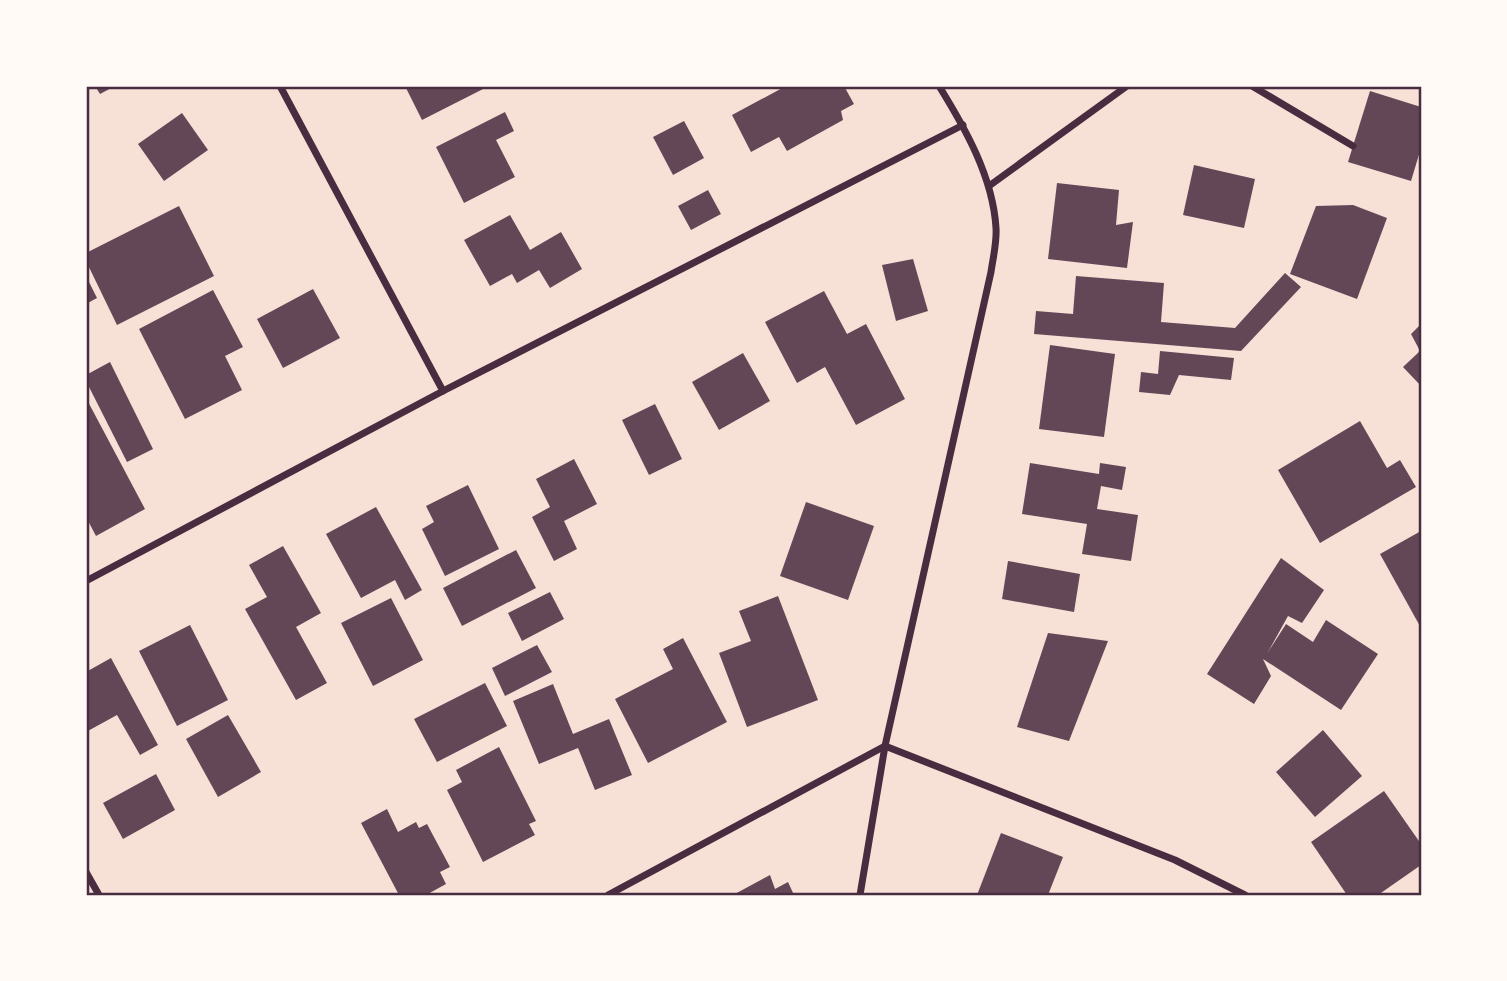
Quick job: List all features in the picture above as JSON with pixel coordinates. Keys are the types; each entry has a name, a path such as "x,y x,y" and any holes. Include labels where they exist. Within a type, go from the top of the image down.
{"street":[{"path":"280,86 443,391"},
{"path":"860,895 885,746 991,272 996,229 989,186 963,125 939,86"},
{"path":"989,186 1127,86"},
{"path":"1252,86 1353,145"},
{"path":"86,581 443,391 963,125"},
{"path":"608,895 885,746 1175,860 1245,895"},
{"path":"86,872 99,895"}],"building":[{"path":"95,86 115,86 100,94"},
{"path":"405,86 489,86 422,120"},
{"path":"786,86 844,86 854,104 841,111 843,120 787,151 779,137 751,152 732,115"},
{"path":"1370,91 1421,107 1421,148 1411,181 1348,162"},
{"path":"505,112 514,131 496,140 515,177 464,203 436,147"},
{"path":"182,113 208,150 164,181 138,144"},
{"path":"684,121 704,158 673,175 653,137"},
{"path":"1194,165 1255,179 1244,228 1183,215"},
{"path":"1057,183 1119,190 1116,225 1133,222 1127,268 1048,259"},
{"path":"708,190 721,214 691,230 678,206"},
{"path":"1353,205 1387,218 1357,299 1290,274 1316,206"},
{"path":"179,206 214,276 117,325 86,261 86,253"},
{"path":"510,215 530,250 561,232 582,269 550,288 539,270 517,283 512,274 490,286 464,240"},
{"path":"913,259 928,311 896,321 882,265"},
{"path":"1285,273 1301,287 1241,351 1034,334 1036,311 1073,314 1076,276 1164,283 1161,322 1235,328"},
{"path":"86,276 97,298 86,304"},
{"path":"313,289 340,338 283,368 257,319"},
{"path":"213,290 243,347 225,356 242,390 185,419 139,329"},
{"path":"824,291 847,334 866,324 905,399 856,425 825,367 797,383 765,322"},
{"path":"1421,324 1421,386 1403,367 1420,351 1411,334"},
{"path":"1050,345 1115,354 1104,437 1039,429"},
{"path":"1160,351 1234,358 1231,380 1179,375 1170,395 1139,392 1141,372 1158,374"},
{"path":"743,353 770,401 719,430 692,382"},
{"path":"110,362 153,449 127,462 86,381 86,375"},
{"path":"86,398 145,509 96,536 86,517"},
{"path":"655,404 682,459 649,475 622,420"},
{"path":"1360,421 1387,468 1400,460 1416,487 1320,543 1278,470"},
{"path":"574,459 597,504 564,521 577,549 554,561 532,517 550,507 536,479"},
{"path":"1030,463 1099,474 1100,463 1126,467 1122,490 1101,486 1097,509 1138,515 1131,561 1082,554 1087,524 1022,514"},
{"path":"468,485 499,549 445,576 422,529 434,522 426,506"},
{"path":"806,502 874,526 848,600 780,576"},
{"path":"376,507 422,590 405,600 395,580 361,598 326,534"},
{"path":"1421,531 1421,628 1380,554"},
{"path":"283,546 321,613 296,627 327,683 296,700 245,609 267,597 249,565"},
{"path":"516,550 536,588 462,626 443,588"},
{"path":"1281,558 1324,590 1302,623 1288,616 1268,652 1286,624 1313,642 1326,620 1378,654 1341,710 1263,659 1271,676 1254,704 1207,674"},
{"path":"1008,561 1080,574 1074,612 1002,599"},
{"path":"550,592 564,619 522,641 508,613"},
{"path":"778,596 818,700 747,727 719,653 751,641 739,611"},
{"path":"391,598 423,660 373,686 341,623"},
{"path":"190,625 228,700 177,726 139,651"},
{"path":"1048,633 1108,641 1069,741 1017,727"},
{"path":"683,638 727,722 648,763 615,699 673,669 663,649"},
{"path":"537,645 552,672 505,696 492,668"},
{"path":"111,658 158,745 140,755 117,715 86,732 86,672"},
{"path":"485,683 507,726 437,762 414,719"},
{"path":"553,684 573,734 609,719 632,775 595,790 578,748 539,764 513,701"},
{"path":"228,715 261,772 218,797 186,739"},
{"path":"1323,730 1362,776 1315,817 1276,772"},
{"path":"499,747 536,821 529,824 535,835 483,862 447,790 462,782 456,770"},
{"path":"156,774 175,810 123,839 103,803"},
{"path":"1384,791 1421,844 1421,865 1378,895 1347,895 1311,842"},
{"path":"387,809 398,832 416,822 419,828 427,824 450,867 440,872 446,884 426,895 399,895 361,823"},
{"path":"1001,833 1063,857 1048,895 977,895"},
{"path":"770,875 775,889 788,882 794,895 733,895"}]}
